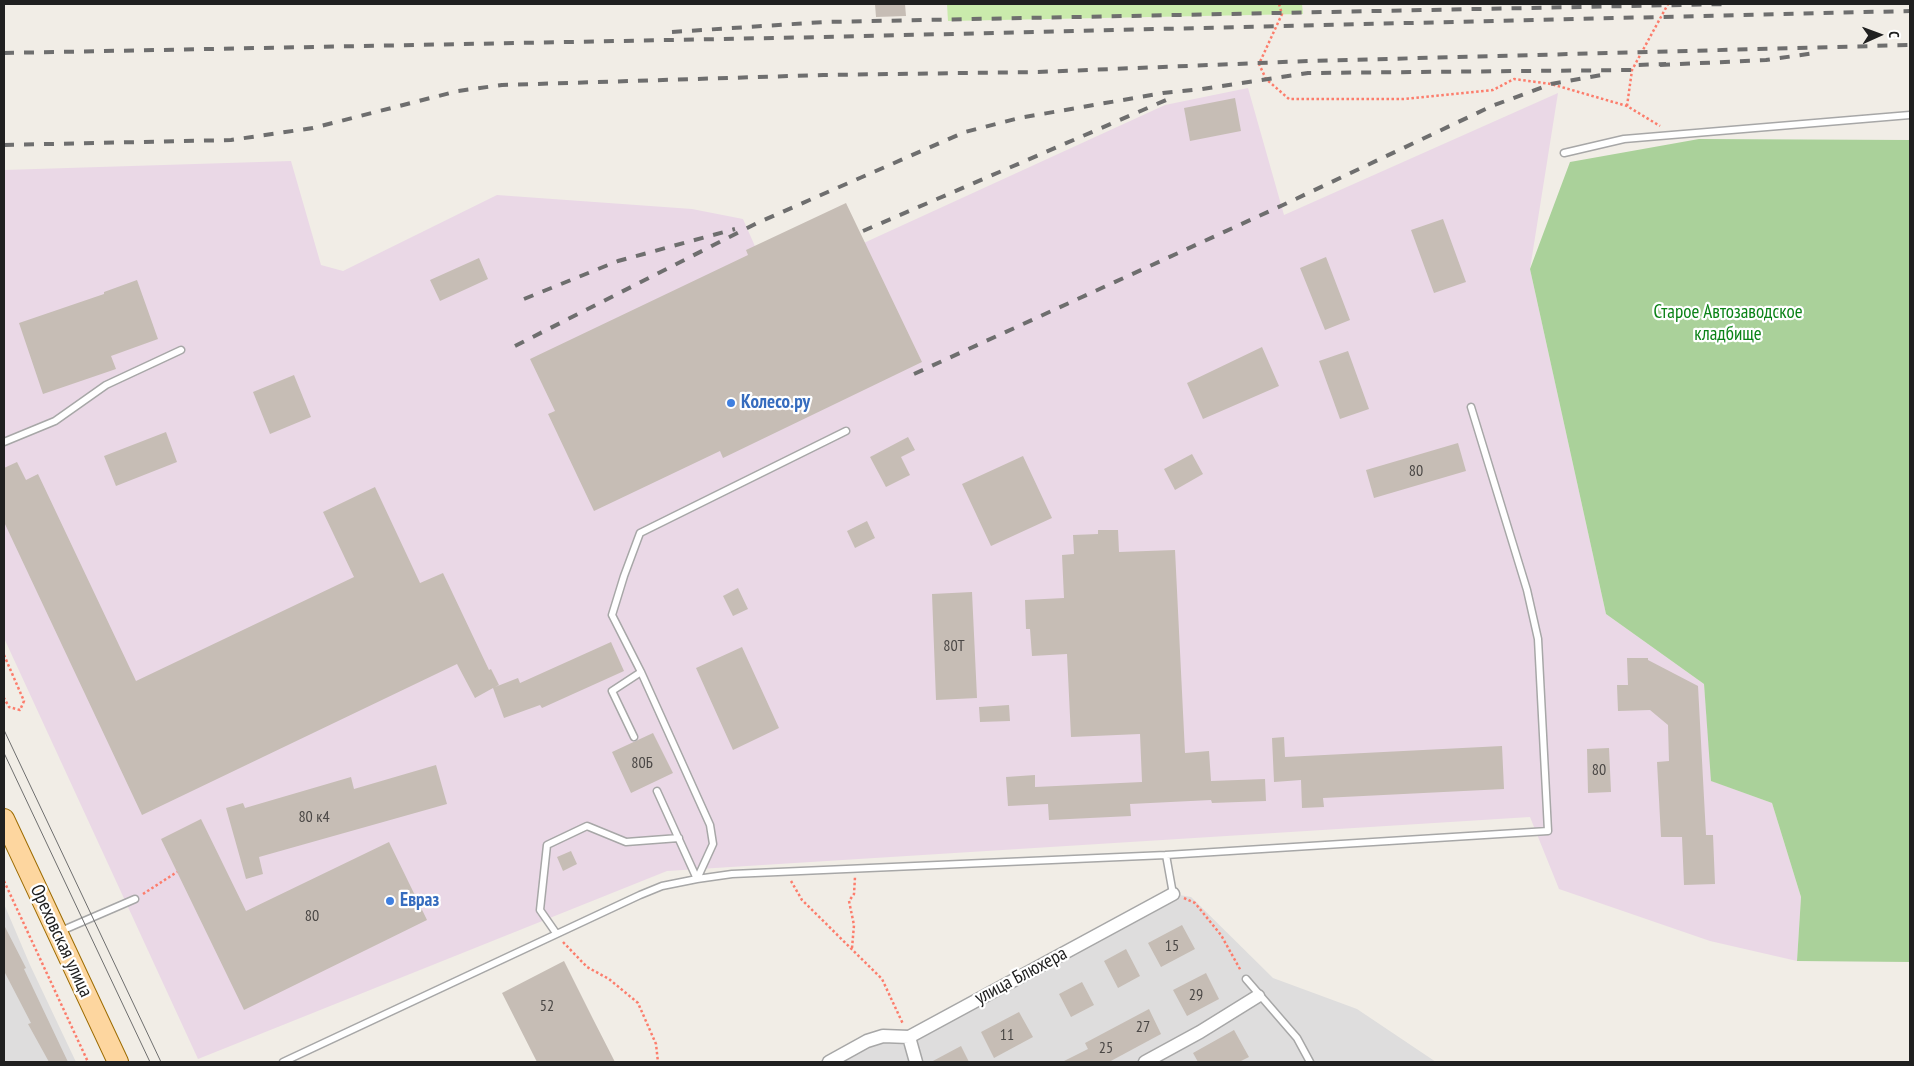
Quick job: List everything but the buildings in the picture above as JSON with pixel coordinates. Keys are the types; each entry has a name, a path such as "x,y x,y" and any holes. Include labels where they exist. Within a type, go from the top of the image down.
{"main road":[{"name":"Ореховская улица","path":"4,820 118,1062"}],"street":[{"name":"улица Блюхера","path":"909,1037 1173,894"},
{"path":"1145,1062 1200,1032 1258,996"},
{"path":"829,1062 867,1041 883,1036 909,1037 916,1062"}],"lane":[{"path":"1564,153 1624,139 1804,122 1910,115"},
{"path":"4,442 54,421 106,385 181,350"},
{"path":"283,1062 556,933 662,886 697,879 786,872 1166,855 1548,831 1538,639 1528,590 1471,407"},
{"path":"697,879 713,844 710,825 641,672 612,616 624,576 640,533 846,431"},
{"path":"634,737 612,691 641,672"},
{"path":"658,791 697,879"},
{"path":"556,933 540,910 547,845 587,826 626,842 678,838"},
{"path":"1166,855 1173,894"},
{"path":"57,932 136,899"},
{"path":"1246,979 1258,996 1297,1038 1310,1062"}],"path":[{"path":"1279,4 1282,14 1258,64 1266,79 1289,99 1403,99 1492,90 1514,79 1551,84 1627,106 1675,135"},
{"path":"1627,106 1632,70 1668,4"},
{"path":"4,655 24,700 20,710 9,707 4,698"},
{"path":"852,948 854,925 849,901 854,894 855,870"},
{"path":"136,899 177,872"},
{"path":"786,872 802,900 882,979 909,1037"},
{"path":"4,880 88,1062"},
{"path":"1173,894 1195,903 1221,935 1246,979"},
{"path":"556,933 587,967 610,979 638,1002 656,1044 658,1062"}],"shaded area":[{"path":"1248,88 1284,215 1558,93 1530,269 1606,614 1704,684 1712,781 1772,803 1801,897 1797,961 1710,941 1559,889 1530,817 667,871 198,1059 4,638 4,170 291,161 321,265 343,271 497,195 692,209 743,219 772,285 1165,105"},
{"path":"1162,892 1191,897 1273,978 1357,1009 1436,1062 819,1062 875,1031 911,1029"},
{"path":"4,904 30,965 76,1062 4,1062"}],"green space":[{"path":"947,4 1302,4 1303,14 948,21"},
{"name":"Старое Автозаводское кладбище","path":"1699,139 1910,140 1910,962 1797,961 1801,897 1772,803 1711,781 1704,684 1606,614 1530,269 1570,162"}],"tram line":[{"path":"4,730 161,1062"},
{"path":"4,753 150,1062"}],"railway":[{"path":"672,32 824,22 1729,4"},
{"path":"4,53 824,37 1910,11"},
{"path":"4,145 231,140 313,128 458,91 502,85 823,75 1038,72 1309,61 1910,45"},
{"path":"1660,65 1766,60 1815,53"},
{"path":"515,346 757,223 965,132 1019,118 1163,93 1308,73 1632,70 1636,65 1666,64"},
{"path":"914,374 1283,205 1492,106 1551,84 1601,75"},
{"path":"863,231 1173,97"},
{"path":"524,299 618,261 735,229"}],"place":[{"name":"Колесо.ру","path":"731,403"},
{"name":"Евраз","path":"390,901"}]}
